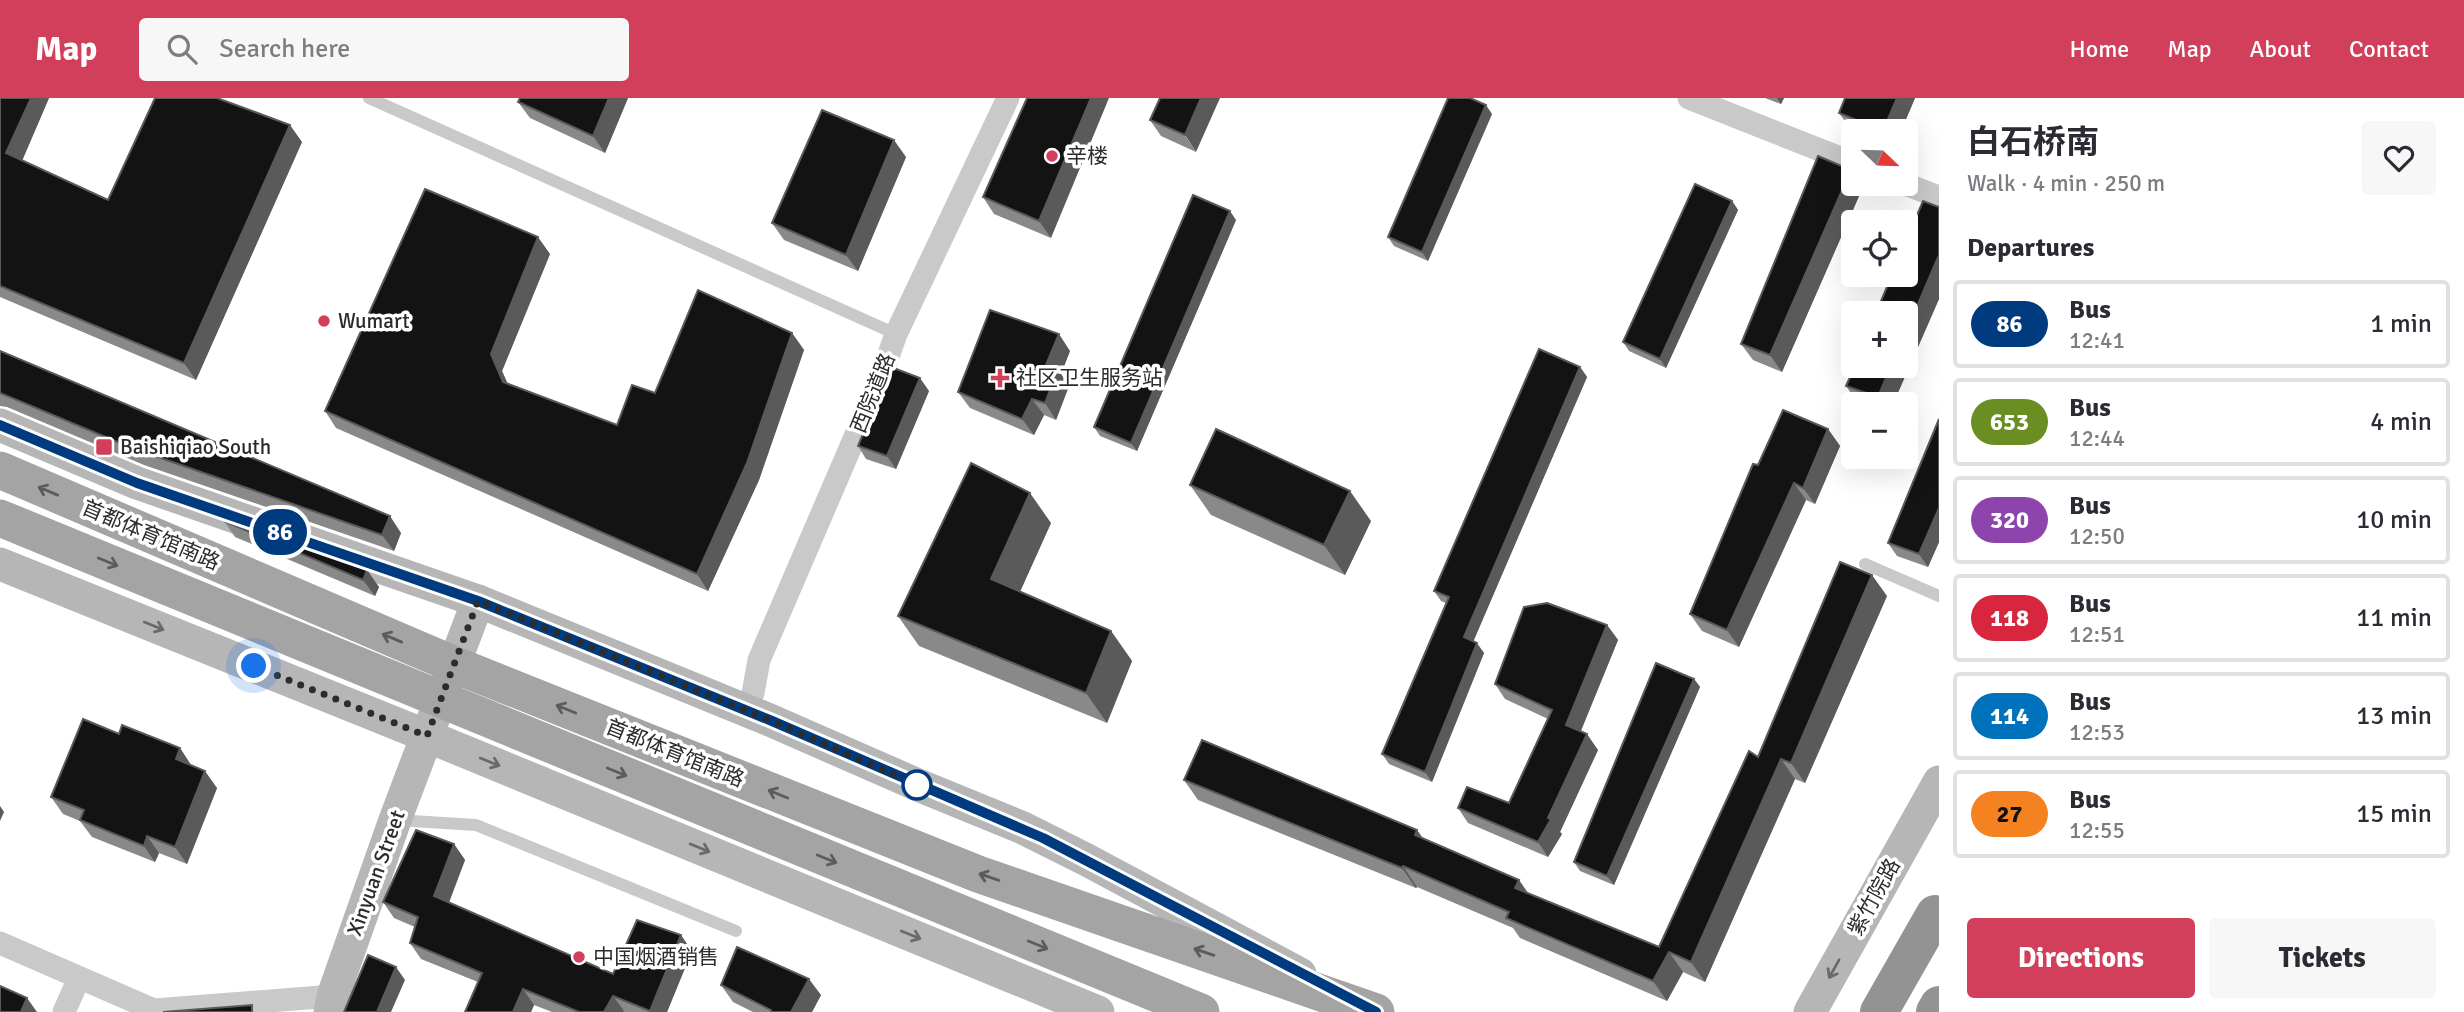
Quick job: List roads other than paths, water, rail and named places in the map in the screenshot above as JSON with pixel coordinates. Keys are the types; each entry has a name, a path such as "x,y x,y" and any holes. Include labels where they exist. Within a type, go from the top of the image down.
{"highway":[{"path":"1879,1012 1935,914"},
{"path":"1935,1012 1939,1005"}],"main road":[{"name":"首都体育馆南路","path":"0,470 454,665 978,874 1369,1009"},
{"name":"首都体育馆南路","path":"0,517 1201,1012"}],"street":[{"name":"西院道路","path":"753,693 759,660 882,374 896,334 1008,98"},
{"path":"1689,98 1841,158"},
{"path":"1918,189 1939,197"},
{"name":"首都体育馆南路","path":"0,425 137,483 478,601 772,721 1023,828 1369,1009"},
{"path":"0,564 1098,1012"},
{"name":"Xinyuan Street","path":"331,1004 395,820 478,601"},
{"name":"紫竹院路","path":"1810,1012 1939,782"},
{"path":"0,943 154,1010 331,1004"},
{"path":"64,1012 79,978"}],"lane":[{"path":"369,98 896,334"},
{"path":"1866,564 1939,596"},
{"path":"395,820 476,825 736,931"}],"place":[{"name":"辛楼","path":"1052,156"},
{"name":"Wumart","path":"324,321"},
{"name":"社区卫生服务站","path":"1000,378"},
{"name":"Baishiqiao South","path":"104,447"},
{"name":"中国烟酒销售","path":"579,957"}]}
